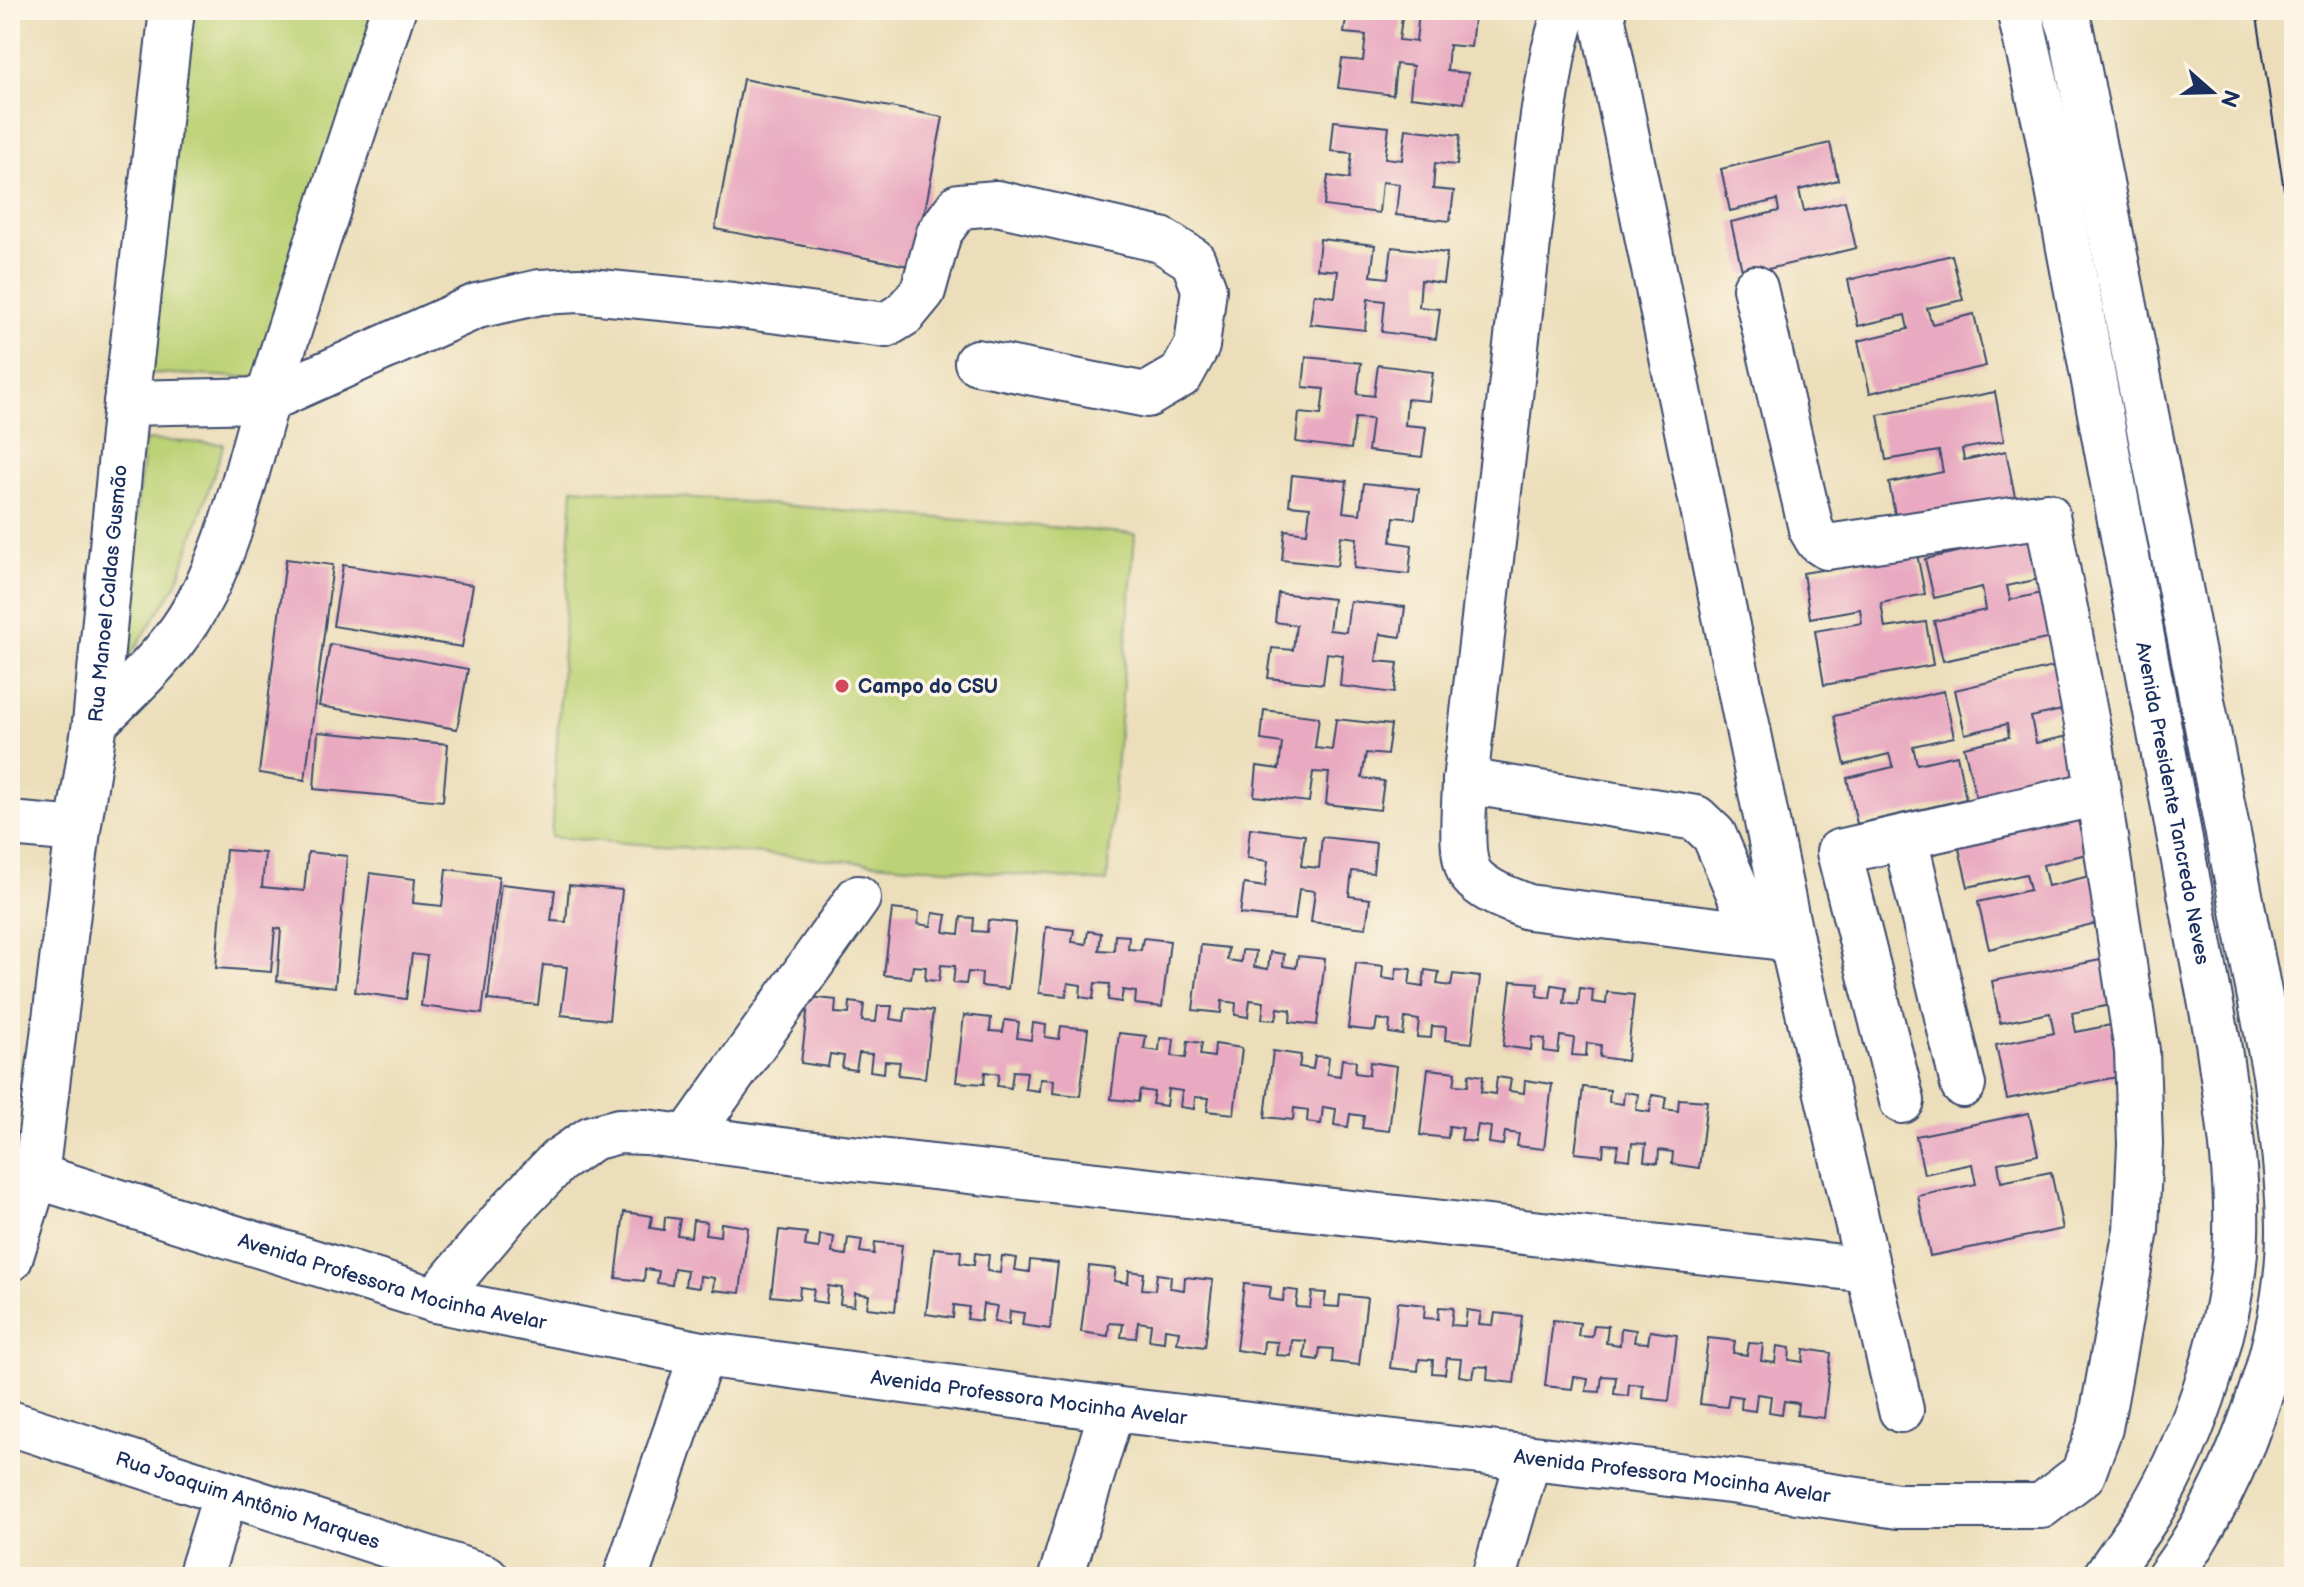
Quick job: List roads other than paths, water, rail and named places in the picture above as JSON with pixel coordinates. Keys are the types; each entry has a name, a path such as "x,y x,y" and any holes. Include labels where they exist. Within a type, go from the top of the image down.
{"main road":[{"name":"Rua Manoel Caldas Gusmão","path":"10,1259 36,1176 78,830 95,723 126,403 172,10"},
{"path":"95,723 166,653 190,618 212,576 232,524 267,400 393,10"},
{"path":"1565,10 1553,54 1543,115 1465,781 1466,861 1472,876 1496,893 1528,907 1774,937"},
{"path":"1601,10 1774,937 1869,1270 1901,1410"},
{"name":"Avenida Presidente Tancredo Neves","path":"2019,10 2053,162 2218,1042 2232,1140 2236,1236 2215,1362 2188,1432 2150,1511 2105,1577"},
{"path":"2064,10 2071,30 2275,1074 2289,1228 2288,1310 2261,1391 2229,1477 2186,1555 2169,1577"},
{"path":"126,403 267,400 477,306 540,292 579,290 733,305 886,325 904,314 923,291 939,233 959,206 997,203 1161,240 1193,260 1204,289 1197,346 1181,375 1147,395 977,362"},
{"path":"1755,288 1811,529 1818,541 1827,547 2047,515 2091,744 2098,793 1839,852 1902,1101"},
{"path":"1465,781 1696,818 1714,835 1774,937"},
{"name":"Avenida Professora Mocinha Avelar","path":"36,1176 435,1300 702,1354 1112,1409 1528,1460 1738,1482 1898,1506 2041,1506 2083,1474 2100,1428 2136,1230 2140,1144 2137,1051 2098,793"},
{"path":"10,824 78,830"},
{"path":"1905,838 1963,1085"},
{"path":"689,1136 858,898"},
{"path":"435,1300 510,1211 558,1161 592,1138 619,1131 689,1136 797,1152 1869,1270"},
{"path":"626,1577 702,1354"},
{"path":"1061,1577 1112,1409"},
{"name":"Rua Joaquim Antônio Marques","path":"10,1423 486,1577"},
{"path":"1494,1577 1528,1460"},
{"path":"200,1577 226,1493"}],"tram line":[{"path":"2256,10 2294,254"}],"place":[{"name":"Campo do CSU","path":"842,686"}]}
